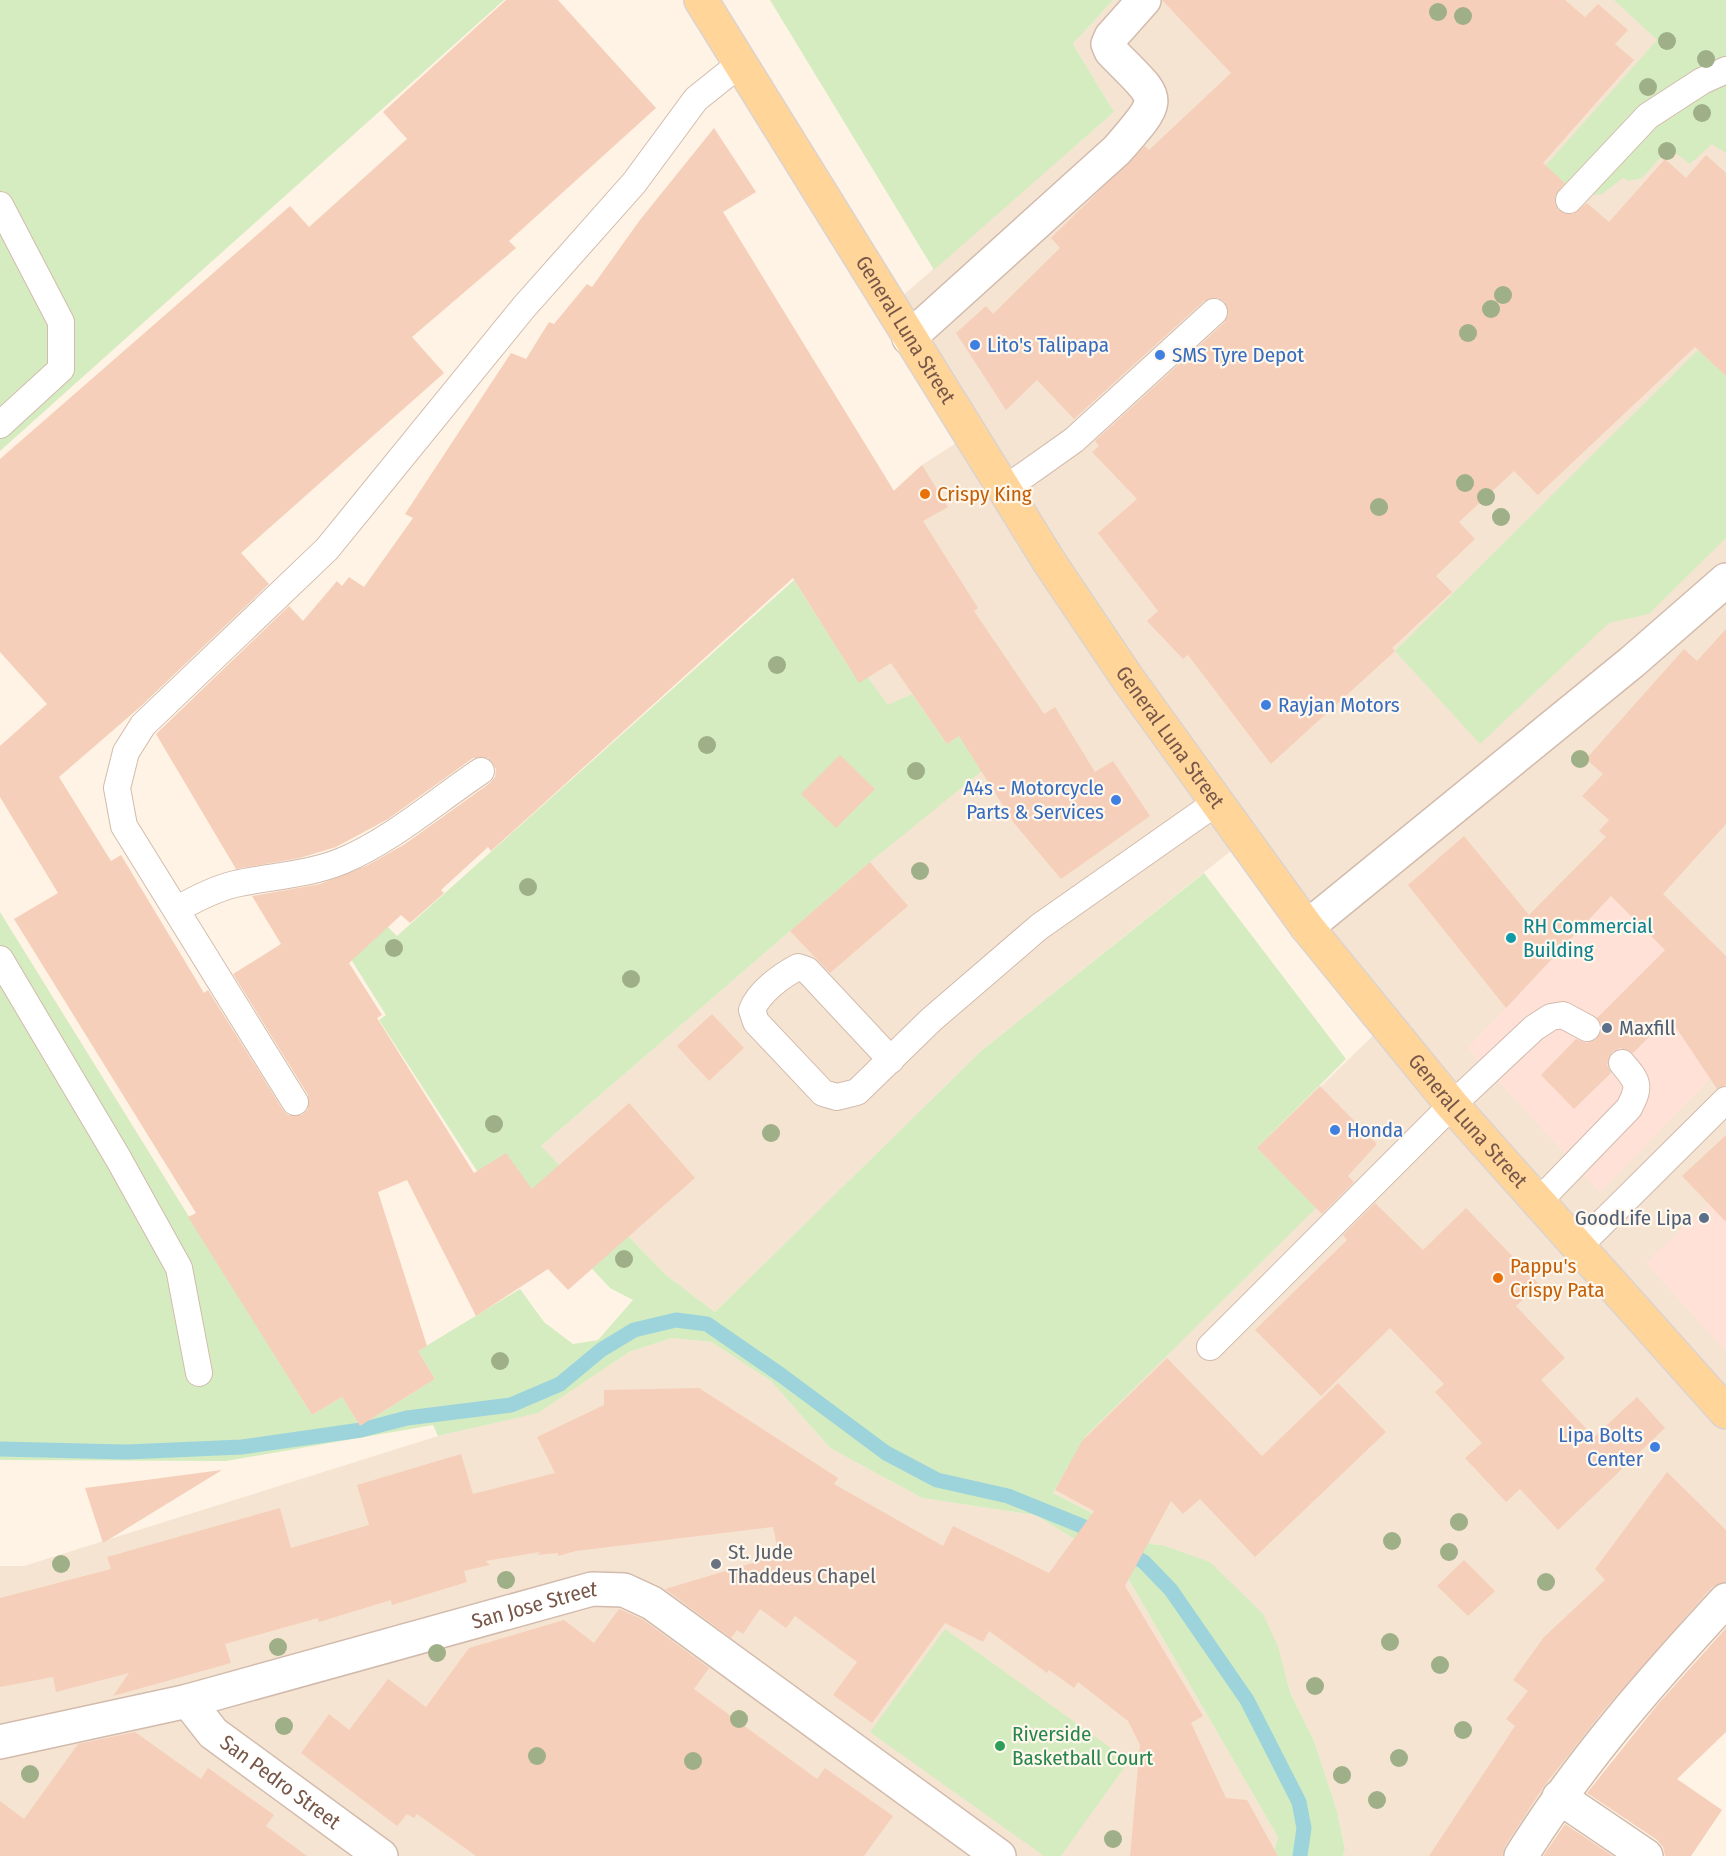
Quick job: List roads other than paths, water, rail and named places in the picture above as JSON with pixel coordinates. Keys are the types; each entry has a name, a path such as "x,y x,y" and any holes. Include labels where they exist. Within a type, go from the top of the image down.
{"main road":[{"name":"General Luna Street","path":"701,0 1002,491 1128,679 1307,927 1452,1105 1726,1412"}],"street":[{"path":"909,338 1118,150 1147,116 1152,105 1150,92 1111,51 1108,44 1111,37 1144,0"},
{"path":"1307,927 1632,662 1726,580"},
{"name":"San Jose Street","path":"0,1742 188,1701 592,1589 624,1590 652,1603 999,1856"},
{"path":"1521,1856 1559,1797 1651,1682 1726,1600"},
{"name":"San Pedro Street","path":"188,1701 213,1733 381,1856"},
{"path":"1559,1797 1646,1856"}],"lane":[{"path":"295,1102 124,826 117,788 126,752 143,725 327,549 524,307 634,183 696,99 741,63"},
{"path":"1569,200 1648,116 1702,81 1726,70"},
{"path":"0,205 61,322 61,369 0,425"},
{"path":"1002,491 1074,440 1214,312"},
{"path":"176,910 211,892 233,885 308,872 342,861 375,844 481,771"},
{"path":"891,1060 807,970 798,967 787,973 756,1000 752,1010 756,1022 823,1093 837,1097 857,1092 891,1060 932,1019 1039,927 1217,802"},
{"path":"0,959 118,1158 179,1268 199,1373"},
{"path":"1210,1347 1452,1105 1534,1028 1551,1017 1563,1015 1587,1028"},
{"path":"1538,1202 1629,1108 1638,1092 1636,1079 1622,1063"},
{"path":"1578,1247 1726,1100"}],"waterway":[{"path":"0,1449 126,1452 242,1447 361,1430 407,1418 511,1405 560,1384 601,1350 634,1330 676,1320 707,1324 781,1375 886,1453 937,1480 1008,1496 1082,1526 1099,1536"},
{"path":"1123,1550 1144,1562 1171,1590 1247,1700 1299,1802 1304,1828 1300,1856"}],"place":[{"name":"Lito's Talipapa","path":"975,345"},
{"name":"SMS Tyre Depot","path":"1160,355"},
{"name":"Crispy King","path":"925,494"},
{"name":"Rayjan Motors","path":"1266,705"},
{"name":"A4s - Motorcycle Parts & Services","path":"1116,800"},
{"name":"RH Commercial Building","path":"1511,938"},
{"name":"Maxfill","path":"1607,1028"},
{"name":"Honda","path":"1335,1130"},
{"name":"GoodLife Lipa","path":"1704,1218"},
{"name":"Pappu's Crispy Pata","path":"1498,1278"},
{"name":"Lipa Bolts Center","path":"1655,1447"},
{"name":"St. Jude Thaddeus Chapel","path":"716,1564"},
{"name":"Riverside Basketball Court","path":"1000,1746"}]}
